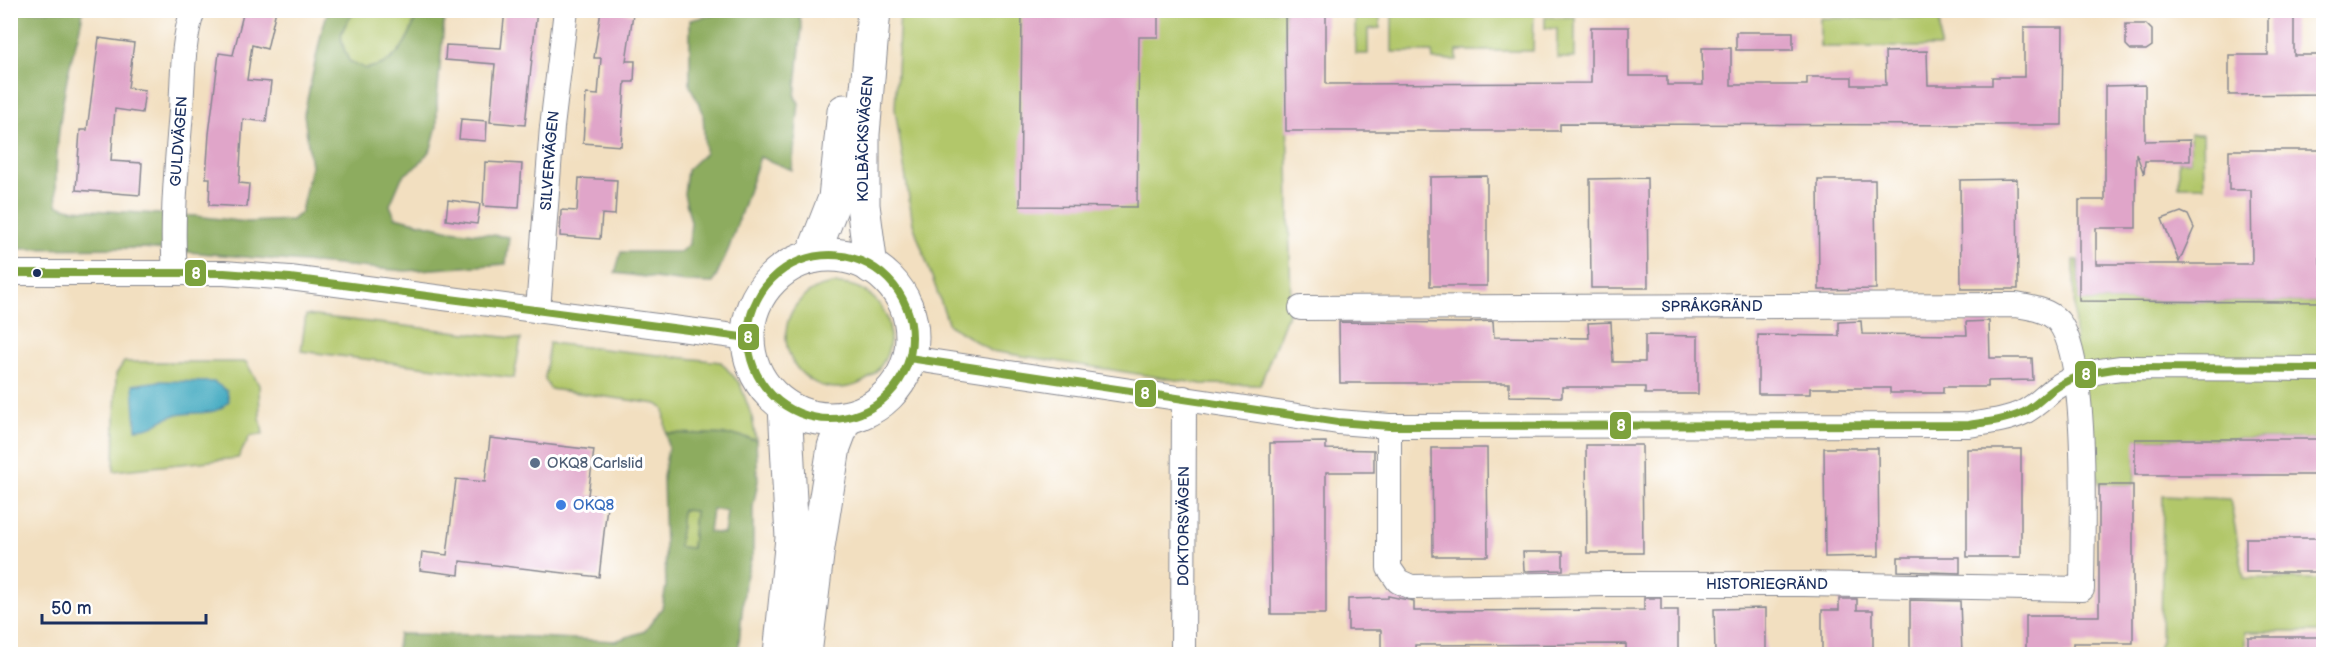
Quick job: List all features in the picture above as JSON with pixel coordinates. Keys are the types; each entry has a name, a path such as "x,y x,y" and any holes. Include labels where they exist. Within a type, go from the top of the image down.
{"highway":[{"name":"KOLBÄCKSVÄGEN","path":"812,257 835,198 852,10"},
{"name":"KOLBÄCKSVÄGEN","path":"871,267 862,205 863,134 874,10"},
{"path":"839,255 854,258 871,267 888,279 901,295 910,317 912,339 909,358 897,384 882,400 861,413 845,418 815,418 785,406 770,393 756,374 749,349 750,316 762,291 784,269 812,257 839,255"},
{"path":"780,654 792,538 785,406"},
{"path":"805,654 818,547 834,447 845,418"}],"street":[{"name":"GULDVÄGEN","path":"175,273 173,240 178,139 186,31 193,10"},
{"name":"SILVERVÄGEN","path":"538,310 552,127 566,10"},
{"path":"10,273 224,273 290,278 749,338"},
{"name":"SPRÅKGRÄND","path":"1302,308 2016,305 2044,310 2057,320 2065,332 2072,351 2075,378"},
{"path":"909,358 1338,422 1389,426 1970,425 2024,412 2056,388 2075,378 2101,371 2121,368 2324,369"},
{"name":"HISTORIEGRÄND","path":"1389,426 1389,568 1398,581 1411,587 1804,584 2082,589 2080,405 2075,378"},
{"name":"DOKTORSVÄGEN","path":"1184,398 1184,654"}],"green space":[{"path":"10,11 83,11 64,94 57,157 57,205 71,209 195,216 247,222 292,220 301,212 311,166 304,114 328,11 355,11 343,30 341,40 349,61 366,69 385,63 397,53 410,33 417,11 445,11 437,100 437,126 431,149 419,164 402,177 390,205 395,217 450,230 509,237 506,264 405,271 143,248 11,249"},
{"path":"355,11 417,11 410,33 397,53 385,63 366,69 349,61 341,40 343,30"},
{"path":"721,11 798,11 802,27 795,97 799,103 792,170 760,157 729,248 713,283 615,273 621,252 680,252 689,244 691,222 684,194 687,170 705,153 703,112 690,86 690,20"},
{"path":"900,11 1285,11 1291,306 1260,385 1202,384 991,351 949,325 913,224 895,109"},
{"path":"1392,12 1534,12 1533,51 1457,51 1457,60 1433,60 1432,52 1392,52"},
{"path":"1380,17 1380,28 1368,29 1368,54 1356,54 1355,18"},
{"path":"1545,17 1575,17 1575,58 1557,58 1557,29 1545,28"},
{"path":"1820,18 1940,18 1940,47 1820,47"},
{"path":"2190,134 2203,134 2204,186 2179,186 2179,161 2190,161"},
{"path":"2074,260 2078,260 2079,301 2323,302 2323,439 2136,439 2133,485 2099,485 2075,378"},
{"path":"838,284 858,288 875,299 886,316 890,336 886,356 875,373 858,384 838,388 818,384 801,373 790,356 786,336 790,316 801,299 818,288"},
{"path":"306,315 521,339 514,378 301,351"},
{"path":"549,343 721,362 740,384 752,417 756,440 736,435 666,433 664,409 657,404 550,389 545,379"},
{"path":"124,362 246,362 259,385 263,434 250,436 238,458 114,471 116,374"},
{"path":"666,433 736,435 756,440 758,481 753,507 753,552 745,582 738,654 396,654 399,634 494,635 615,641 645,631 662,608 666,586 663,477 668,449","holes":["712,509 727,511 724,534 709,532","682,510 695,511 692,548 679,547"]},
{"path":"2163,496 2230,499 2244,578 2323,579 2323,632 2245,632 2245,654 2156,654 2161,641"},
{"path":"682,509 695,510 692,548 679,547"}],"water":[{"path":"160,381 214,382 227,391 229,401 214,411 177,415 152,426 136,429 133,385"}],"building":[{"path":"244,10 276,10 267,49 252,45 247,80 271,82 266,122 243,119 239,183 249,184 247,207 209,205 210,178 206,178 219,53 233,55"},
{"path":"505,10 537,10 525,125 490,122 495,64 445,60 446,45 501,48"},
{"path":"601,10 633,14 626,61 635,61 634,82 625,82 621,146 583,143 586,94 598,95 601,58 594,58"},
{"path":"1022,10 1158,10 1158,37 1139,37 1137,207 1020,206"},
{"path":"1285,10 1326,10 1326,84 1591,83 1591,27 1629,27 1629,76 1667,76 1667,85 1703,85 1702,48 1731,48 1731,85 1807,85 1807,77 1852,77 1852,85 1886,85 1885,52 1927,51 1928,85 1992,85 1992,77 2024,77 2024,27 2063,27 2062,125 1560,124 1560,131 1286,131"},
{"path":"2268,15 2294,15 2294,55 2324,55 2324,94 2229,95 2229,55 2268,55"},
{"path":"2126,24 2146,24 2152,30 2152,46 2146,50 2131,50 2126,45"},
{"path":"1736,32 1793,32 1793,50 1736,50"},
{"path":"99,38 134,43 128,88 145,90 142,113 115,109 111,161 142,163 140,195 76,190 80,130 87,130"},
{"path":"2145,85 2145,141 2190,140 2190,161 2145,161 2144,174 2136,153 2136,228 2096,228 2096,264 2252,264 2251,190 2229,190 2229,150 2324,150 2324,190 2320,190 2320,264 2324,264 2324,302 2079,301 2079,200 2105,200 2105,86"},
{"path":"461,119 487,121 486,141 459,139"},
{"path":"485,162 522,164 519,208 483,206"},
{"path":"1487,176 1487,286 1430,286 1430,177"},
{"path":"579,178 617,180 615,215 602,214 600,239 560,236 561,210 577,211"},
{"path":"1647,178 1648,288 1591,288 1590,179"},
{"path":"2017,179 2018,289 1961,289 1960,180"},
{"path":"1818,180 1875,180 1876,289 1819,290"},
{"path":"448,200 480,204 477,224 446,220"},
{"path":"2181,212 2188,215 2194,228 2179,262 2162,219"},
{"path":"1493,321 1494,337 1589,338 1588,323 1611,322 1613,362 1645,362 1645,335 1698,336 1698,394 1645,394 1645,387 1562,387 1562,397 1509,396 1509,383 1340,383 1339,322 1471,323"},
{"path":"1861,321 1862,334 1967,335 1966,322 1989,321 1990,358 2032,358 2033,380 1988,381 1988,387 1943,387 1943,393 1890,393 1890,388 1810,388 1810,394 1758,394 1758,335 1839,336 1839,322"},
{"path":"490,438 594,450 588,495 608,497 599,577 460,561 459,575 420,570 422,552 447,555 456,479 485,482"},
{"path":"2135,439 2324,439 2324,475 2135,475"},
{"path":"1326,442 1326,449 1374,450 1374,472 1326,472 1326,614 1271,614 1270,443"},
{"path":"1586,445 1642,445 1643,553 1587,553"},
{"path":"1432,448 1487,448 1488,556 1433,556"},
{"path":"1824,448 1878,448 1879,556 1825,557"},
{"path":"1967,449 2021,449 2021,557 1967,557"},
{"path":"2099,485 2133,485 2133,643 2073,643 2073,654 2026,654 2026,616 2099,616"},
{"path":"2246,538 2324,538 2324,572 2246,572"},
{"path":"1523,552 1563,552 1563,570 1524,571"},
{"path":"1898,557 1960,557 1960,573 1898,571"},
{"path":"1388,596 1414,601 1414,611 1644,610 1644,598 1661,598 1661,610 1678,610 1678,654 1626,654 1626,644 1415,645 1415,654 1381,654 1381,630 1348,630 1348,599 1388,598"},
{"path":"1839,599 1857,599 1857,610 1873,610 1873,654 1822,654 1822,610 1839,610"},
{"path":"1910,600 1960,601 1962,654 1910,654"},
{"path":"1766,608 1766,654 1715,654 1714,609"},
{"path":"2248,637 2324,637 2324,654 2248,654"}],"transit line":[{"name":"8","path":"830,255 861,262 888,279 905,306 912,337 905,368 888,395 861,412 830,419 799,412 772,395 755,368 748,337 755,306 772,279 799,262 830,255"},
{"name":"8","path":"10,273 224,273 290,278 749,338"},
{"name":"8","path":"909,358 1338,422 1389,426 1969,425 2017,415 2028,410 2069,380 2112,369 2324,369"}],"place":[{"name":"OKQ8 Carlslid","path":"535,463"},
{"name":"OKQ8","path":"561,505"}]}
